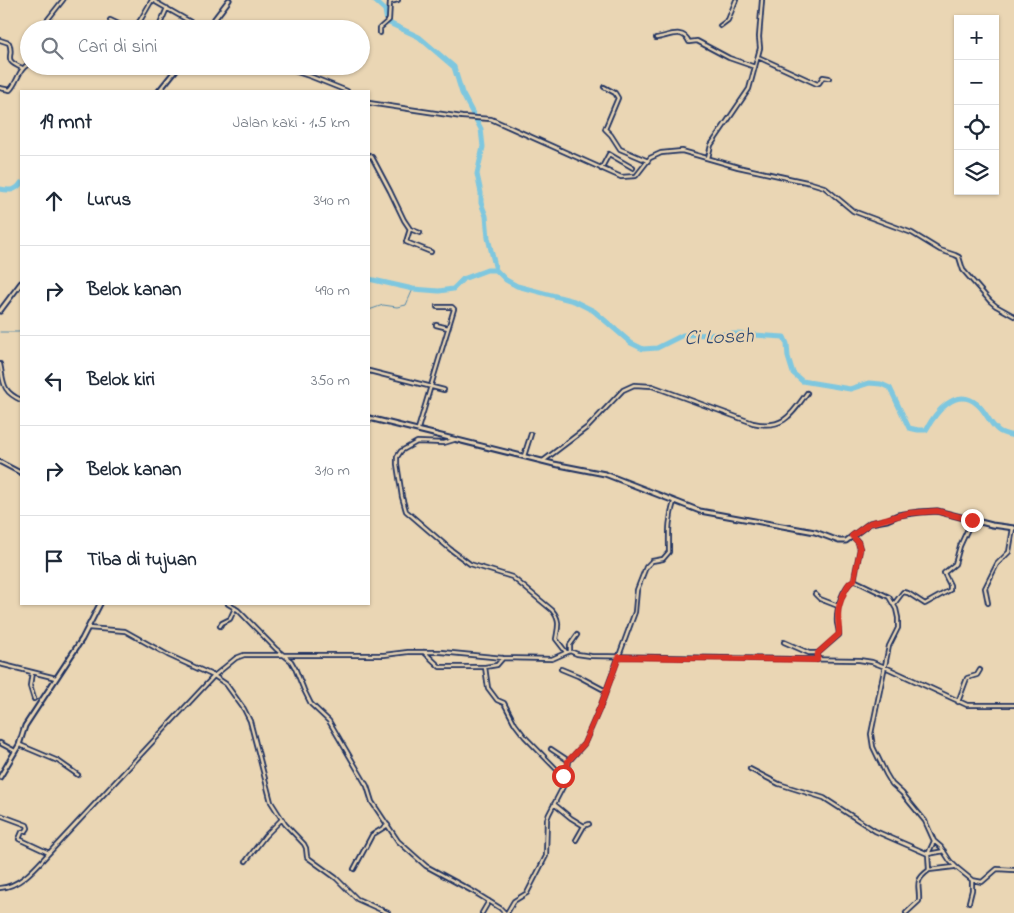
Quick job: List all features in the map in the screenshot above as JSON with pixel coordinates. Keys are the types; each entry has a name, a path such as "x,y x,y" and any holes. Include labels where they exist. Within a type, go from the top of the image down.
{"street":[{"path":"48,20 63,0"},
{"path":"141,20 152,0 189,20"},
{"path":"212,20 229,0"},
{"path":"380,33 380,28 386,23 389,3 398,0"},
{"path":"720,26 728,20 736,0"},
{"path":"708,158 711,145 749,89 760,48 762,0"},
{"path":"162,20 167,8"},
{"path":"656,38 673,34 682,35 687,37 690,42 697,41 729,58 755,67"},
{"path":"0,40 9,43 11,47 10,59 13,64 20,67"},
{"path":"758,57 818,84 823,77 829,78"},
{"path":"0,88 10,90 20,72"},
{"path":"160,90 172,75"},
{"path":"306,75 344,90"},
{"path":"604,87 615,93 618,98 605,129 620,149 648,161"},
{"path":"370,103 462,117 490,119 601,169 621,176 632,177 638,174 648,161 661,153 682,150 738,167 824,187 853,211 912,233 940,250 958,257 963,270 990,301 1014,316"},
{"path":"601,169 608,154 634,168"},
{"path":"370,156 404,220 410,229 420,234"},
{"path":"410,229 406,242 431,252"},
{"path":"0,311 20,284"},
{"path":"418,429 453,308 437,306"},
{"path":"436,325 448,328"},
{"path":"0,364 4,385 11,394 20,399"},
{"path":"370,371 444,390"},
{"path":"543,461 584,430 623,390 634,385 652,386 753,423 762,424 788,419 808,393"},
{"path":"370,418 614,477 700,511 815,532 839,541 846,540 870,523 909,513 937,511 992,525 1014,528 1009,552 997,564 986,588 988,603"},
{"path":"524,456 531,434"},
{"path":"455,438 448,442 417,442 401,451 397,457 397,464 406,511 470,564 512,577 552,610 559,623 556,639 566,652"},
{"path":"0,462 20,472"},
{"path":"230,605 236,608 295,668 311,704 329,721 367,786 372,802 398,841 426,866 506,913 514,901 527,893 546,856 547,819 566,779 568,761 584,744 606,691 635,612 636,590 646,567 652,561 663,559 669,552 669,517 674,502"},
{"path":"894,605 903,592 908,593 925,604 950,590 950,585 944,573 955,564 960,546 972,520"},
{"path":"784,642 809,654 818,653 839,635 837,624 838,606 849,583 854,580 860,549 858,542 852,536"},
{"path":"854,580 886,595 894,605 898,628 889,646 871,734 877,760 892,784 925,821 934,841 944,850 956,867 972,880 982,882 997,869 1014,870"},
{"path":"815,594 820,599 838,606"},
{"path":"0,777 15,752 26,726 88,628 100,605"},
{"path":"220,626 230,619 236,608"},
{"path":"88,628 124,631 168,655 214,676 226,684 250,720 271,802 282,819 304,844 310,860 336,878 357,899 388,913"},
{"path":"570,651 570,645 577,635"},
{"path":"0,888 16,884 24,878 214,676 229,663 244,655 384,655 424,652 460,653 503,658 552,659 570,651 591,656 619,657 859,660 885,667 958,702 976,706 1014,705"},
{"path":"424,652 440,667 485,667 497,665 503,658"},
{"path":"817,660 818,653"},
{"path":"0,664 56,678"},
{"path":"485,667 488,688 497,700 504,703 515,724 534,748 566,779"},
{"path":"561,669 606,691"},
{"path":"958,702 967,678 977,674 980,670"},
{"path":"32,672 30,686 34,699"},
{"path":"0,743 15,752"},
{"path":"19,744 58,761 78,775"},
{"path":"551,749 568,761"},
{"path":"750,769 779,784 824,798 875,832 928,854 944,850"},
{"path":"554,804 584,826"},
{"path":"0,815 27,825 28,828 22,832 20,840 49,853"},
{"path":"246,861 265,836 282,819"},
{"path":"576,840 584,826 589,824"},
{"path":"354,869 372,835 388,825"},
{"path":"929,870 928,854 934,841"},
{"path":"906,913 919,900 918,880 929,870 956,867"},
{"path":"969,902 972,880"},
{"path":"482,913 489,902"}],"waterway":[{"path":"374,0 385,10 387,22 419,37 454,67 462,93 481,129 483,147 477,174 481,203 486,216 488,238 496,270"},
{"name":"Ci Loseh","path":"0,189 12,190 20,184"},
{"name":"Ci Loseh","path":"370,279 413,289 439,291 453,289 463,279 487,270 496,270 506,280 517,286 574,301 594,311 631,343 643,349 657,348 683,335 737,334 784,337 793,373 802,381 850,389 869,383 881,384 890,388 909,428 926,430 935,416 947,404 961,398 969,399 977,404 999,431 1014,436"},
{"path":"370,310 383,305 397,307 406,305 413,289"},
{"path":"0,332 20,330"}],"route":[{"path":"563,776 566,779 568,761 584,744 619,657 817,660 817,654 839,634 837,624 838,606 849,583 854,580 860,553 860,546 852,536 870,523 909,513 937,511 972,520"}]}
